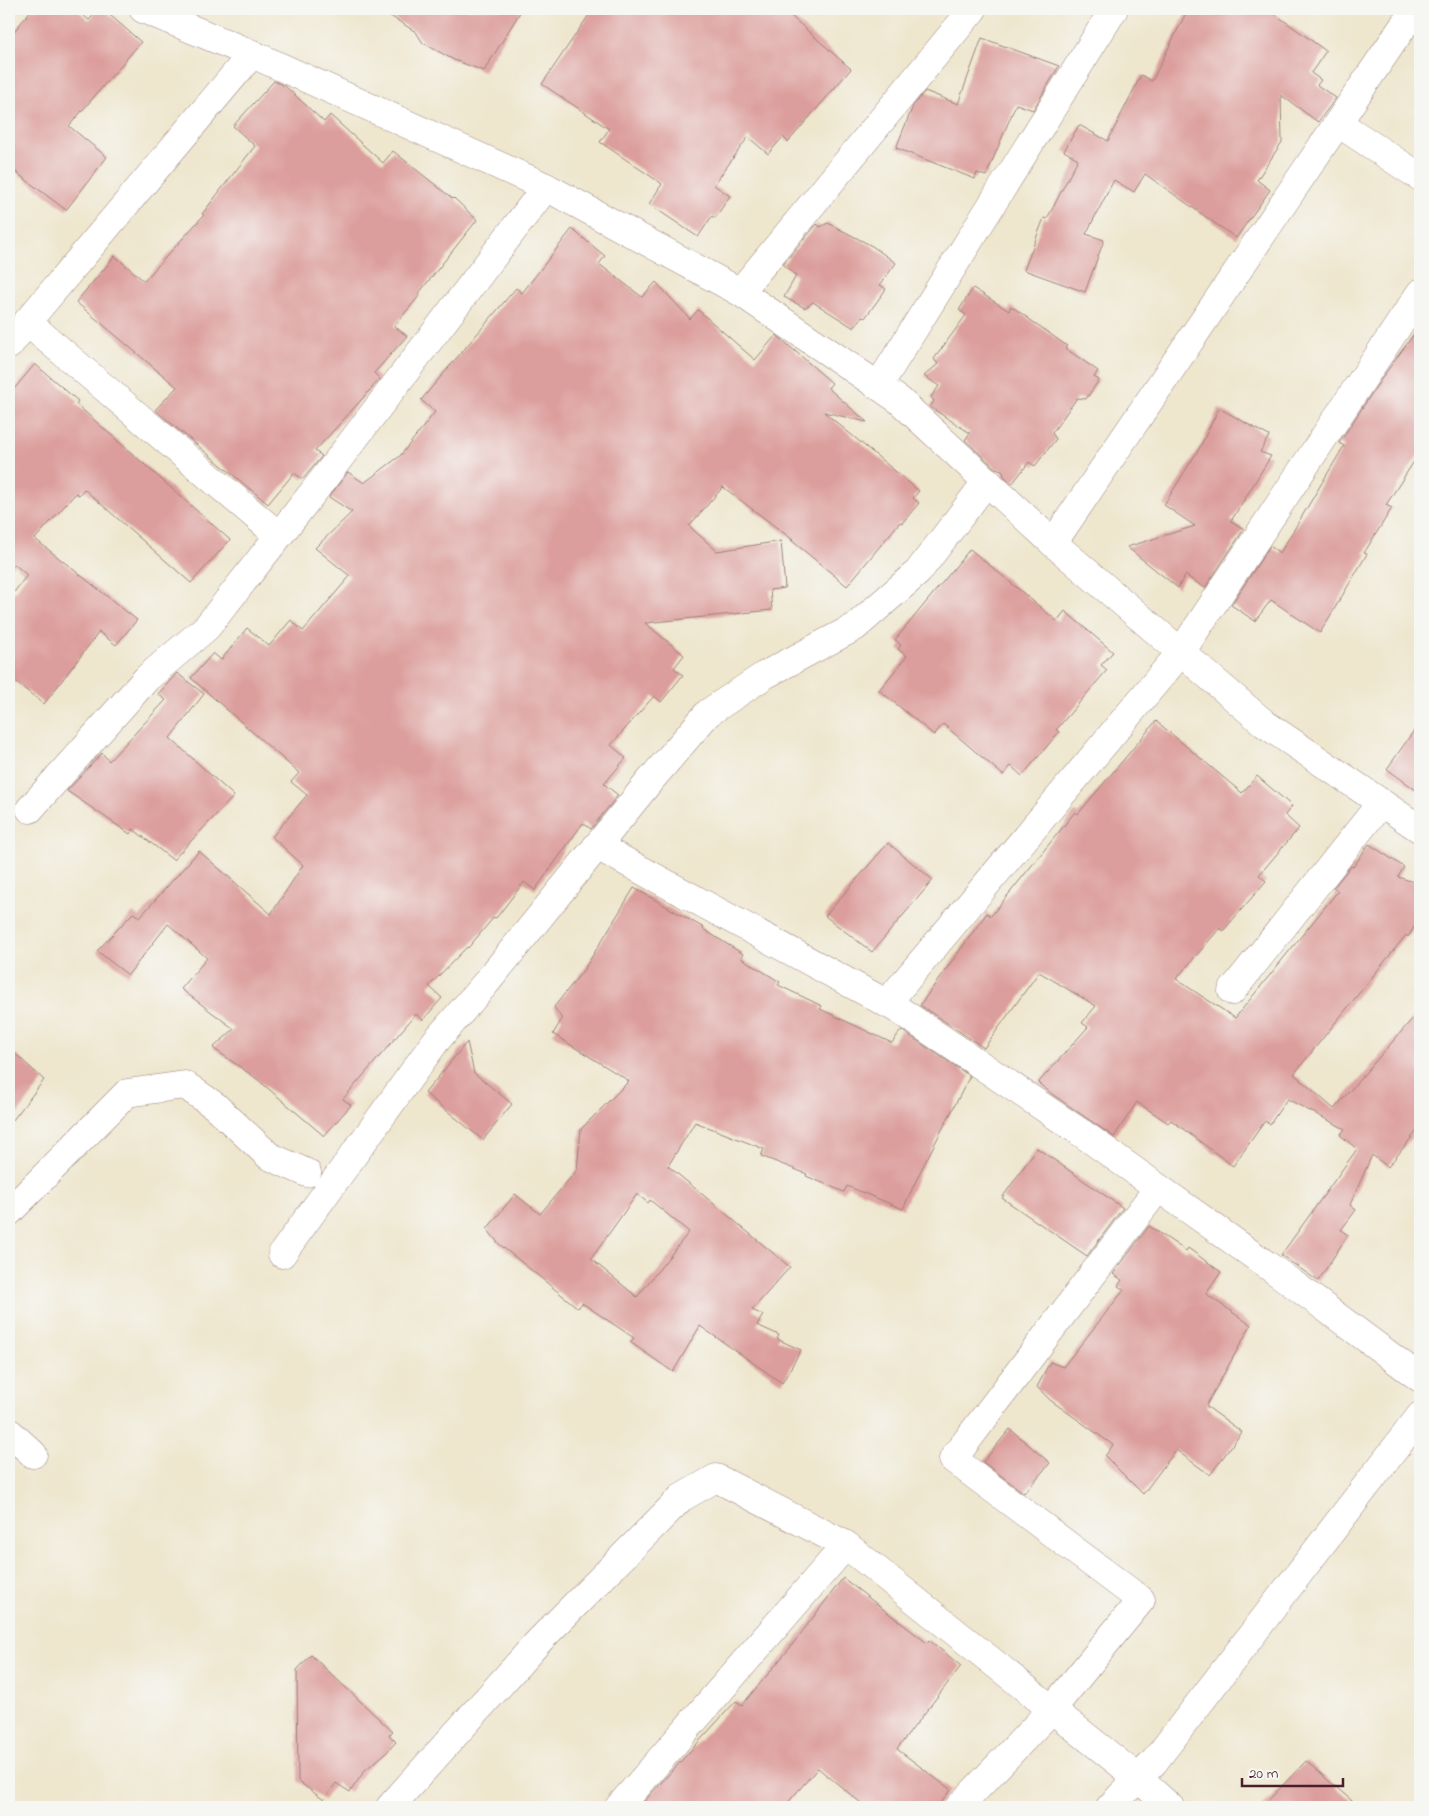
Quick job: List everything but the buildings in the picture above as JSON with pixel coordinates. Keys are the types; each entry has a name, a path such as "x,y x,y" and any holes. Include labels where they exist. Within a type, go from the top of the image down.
{"street":[{"path":"143,9 252,54 546,188 740,292 899,400 1053,543 1265,724 1420,829"},
{"path":"740,292 973,9"},
{"path":"879,385 1114,9"},
{"path":"1053,543 1415,9"},
{"path":"9,345 252,54"},
{"path":"1338,123 1420,177"},
{"path":"30,810 147,678 207,627 322,481 546,188"},
{"path":"887,1003 1181,652 1420,293"},
{"path":"27,322 278,535"},
{"path":"282,1254 435,1042 486,984 649,782 708,713 765,675 855,627 918,572 987,482"},
{"path":"1232,991 1381,803"},
{"path":"597,846 900,1010 1080,1132 1420,1378"},
{"path":"9,1212 127,1093 185,1085 216,1106 269,1156 307,1173"},
{"path":"959,1807 1052,1709 1141,1600 953,1459 1158,1188"},
{"path":"1110,1807 1154,1762 1420,1416"},
{"path":"9,1432 33,1454"},
{"path":"390,1807 560,1620 681,1498 716,1478 846,1545 1138,1778 1170,1807"},
{"path":"619,1807 846,1545"}]}
